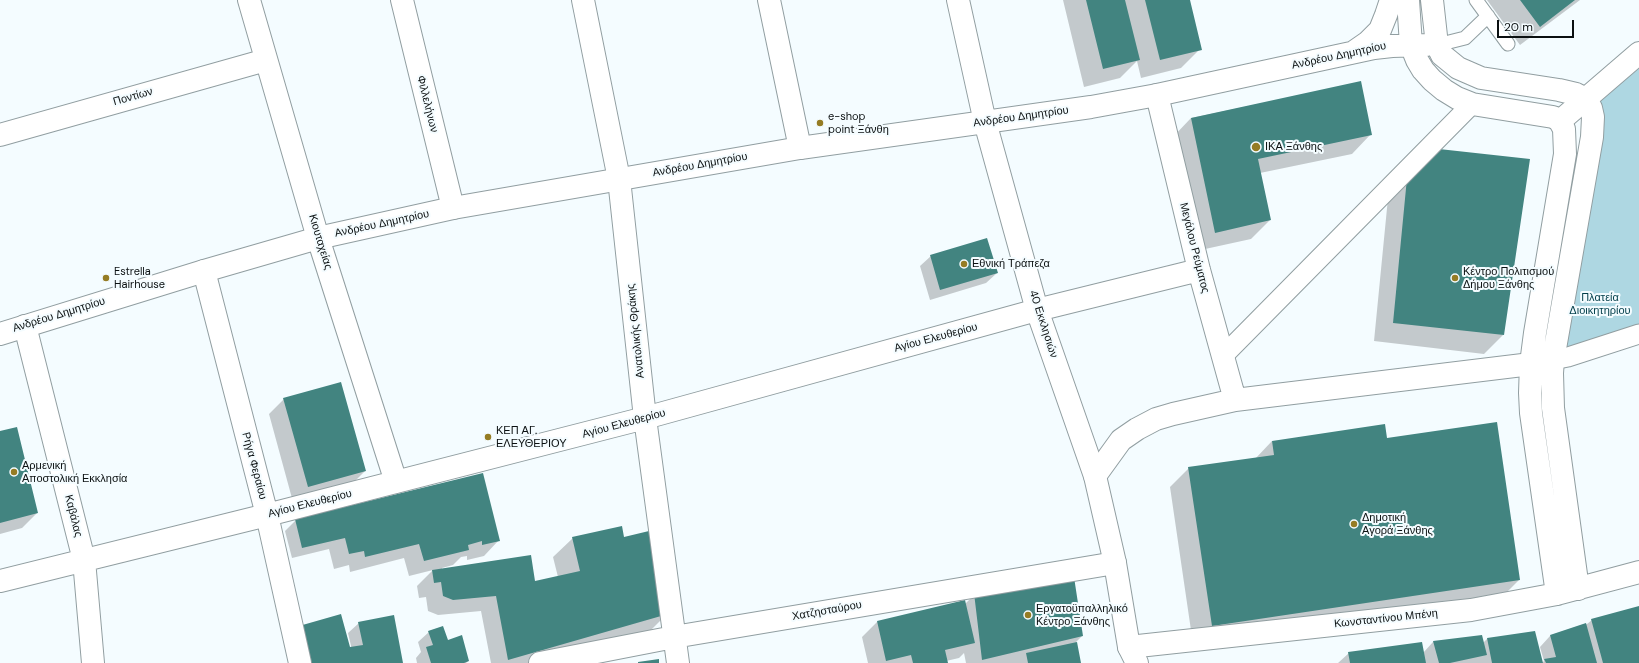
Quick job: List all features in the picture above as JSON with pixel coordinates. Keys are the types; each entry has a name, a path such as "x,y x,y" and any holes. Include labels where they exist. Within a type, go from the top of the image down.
{"street":[{"name":"Κιουταχείας","path":"249,0 318,238 396,482"},
{"name":"Φιλλελήνων","path":"402,0 453,208"},
{"name":"Ανατολικής Θράκης","path":"583,0 620,179 645,418 678,663"},
{"path":"769,0 800,148"},
{"name":"40 Εκκλησιών","path":"958,0 985,122 1037,310 1095,476 1115,563 1130,658"},
{"path":"1352,53 1368,42 1380,30 1390,0"},
{"path":"1408,0 1411,45 1417,60 1432,80 1457,98 1472,104 1550,116 1560,121 1565,132 1565,154 1539,305 1531,364 1531,413 1556,594"},
{"path":"1432,0 1437,45 1442,55 1447,60 1471,74 1508,83 1559,90 1576,94 1586,99 1591,108 1593,117 1592,137 1553,360 1553,408 1578,589"},
{"name":"Ανδρέου Δημητρίου","path":"0,334 204,271 318,238 453,208 800,148 1091,107 1157,95 1352,53 1392,46 1437,45"},
{"path":"1560,121 1639,53"},
{"name":"Ποντίων","path":"0,135 266,60"},
{"name":"Μεγάλου Ρεύματος","path":"1157,95 1199,270 1235,400"},
{"path":"1222,357 1472,104"},
{"name":"Αγίου Ελευθερίου","path":"0,581 267,515 645,418 1037,310 1199,270"},
{"name":"Ρήγα Φεραίου","path":"204,271 267,515 300,663"},
{"name":"Καβάλας","path":"24,326 84,560 92,663"},
{"path":"1095,476 1121,440 1137,429 1173,414 1235,400 1531,364 1568,357 1639,334"},
{"name":"Χατζησταύρου","path":"540,663 674,637 1115,563"},
{"name":"Κωνσταντίνου Μπένη","path":"1130,658 1471,610 1556,594 1639,572"}],"lane":[{"path":"1476,0 1508,44"},
{"path":"1437,45 1465,38 1488,16"}],"green space":[{"name":"Πλατεία Διοικητηρίου","path":"1639,60 1639,333 1553,360 1590,106"}],"building":[{"path":"1086,0 1125,0 1140,60 1103,69"},
{"path":"1145,0 1190,0 1202,50 1160,60"},
{"path":"1520,0 1575,0 1540,27"},
{"name":"ΙΚΑ Ξάνθης","path":"1361,81 1372,135 1258,159 1271,220 1215,233 1191,118"},
{"name":"Κέντρο Πολιτισμού Δήμου Ξάνθης","path":"1439,149 1530,159 1504,335 1393,323 1407,178"},
{"name":"Εθνική Τράπεζα","path":"987,238 998,273 940,290 930,255"},
{"path":"341,382 366,471 308,487 283,398"},
{"name":"Δημοτική Αγορά Ξάνθης","path":"1497,422 1520,580 1212,626 1188,467 1274,455 1272,441 1385,424 1387,438"},
{"name":"Αρμενική Αποστολική Εκκλησία","path":"17,427 38,513 0,523 0,431"},
{"path":"483,473 500,541 482,545 482,541 468,545 469,550 424,561 419,544 365,557 364,551 349,554 345,538 302,548 295,519"},
{"path":"622,526 624,537 649,531 668,614 508,660 496,596 453,600 443,596 441,582 434,583 432,570 531,555 535,581 580,571 572,537"},
{"name":"Εργατοϋπαλληλικό Κέντρο Ξάνθης","path":"1074,577 1083,636 982,660 974,593"},
{"path":"965,600 975,643 945,650 948,663 913,663 911,655 886,661 877,621"},
{"path":"1639,606 1639,663 1603,663 1591,619"},
{"path":"341,614 350,647 363,645 358,622 394,615 403,663 309,663 299,626"},
{"path":"1586,623 1597,663 1546,663 1544,659 1556,657 1550,635"},
{"path":"443,626 448,640 462,635 469,661 464,663 431,663 426,647 433,645 428,631"},
{"path":"1535,631 1543,663 1492,663 1487,638"},
{"path":"1482,635 1487,655 1450,663 1439,663 1433,641"},
{"path":"1077,642 1081,663 1028,663 1026,653"},
{"path":"1422,642 1426,663 1350,663 1348,652"},
{"path":"659,659 659,663 638,663 638,662"}],"place":[{"name":"e-shop point Ξάνθη","path":"820,123"},
{"name":"ΙΚΑ Ξάνθης","path":"1256,147"},
{"name":"Εθνική Τράπεζα","path":"964,264"},
{"name":"Estrella Hairhouse","path":"106,278"},
{"name":"Κέντρο Πολιτισμού Δήμου Ξάνθης","path":"1455,278"},
{"name":"ΚΕΠ ΑΓ. ΕΛΕΥΘΕΡΙΟΥ","path":"488,437"},
{"name":"Αρμενική Αποστολική Εκκλησία","path":"14,472"},
{"name":"Δημοτική Αγορά Ξάνθης","path":"1354,524"},
{"name":"Εργατοϋπαλληλικό Κέντρο Ξάνθης","path":"1028,615"}]}
